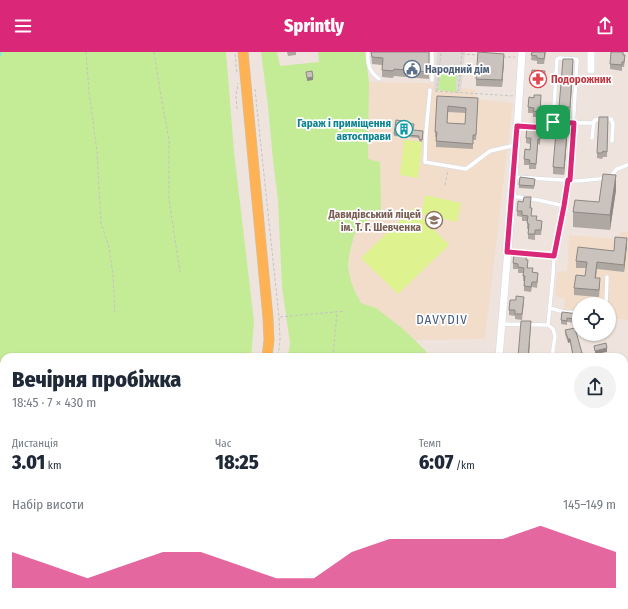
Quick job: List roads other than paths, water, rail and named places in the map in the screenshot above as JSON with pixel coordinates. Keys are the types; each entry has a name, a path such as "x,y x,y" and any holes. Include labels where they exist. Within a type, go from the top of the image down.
{"main road":[{"path":"239,53 268,318 269,340 267,353"}],"street":[{"path":"591,52 591,70"},
{"path":"499,353 514,177 521,55"}],"lane":[{"path":"368,52 369,68 379,79"},
{"path":"432,52 432,80"},
{"path":"517,126 547,128 553,122 557,59 576,59 574,123 569,180 554,256 548,325"},
{"path":"430,90 425,162 466,169 490,151 516,145"},
{"path":"592,138 594,121 601,118 611,119 613,124 612,141"},
{"path":"553,122 594,123"},
{"path":"514,177 578,181 610,177 617,169 628,165"},
{"path":"512,196 564,206"},
{"path":"507,252 554,256"},
{"path":"606,297 607,276"},
{"path":"550,308 572,313"},
{"path":"502,324 548,325 553,329 555,336 553,353"}],"waterway":[{"path":"0,56 1,52"}],"place":[{"name":"Народний дім","path":"412,69"},
{"name":"Подорожник","path":"538,79"},
{"name":"Гараж і приміщення автосправи","path":"404,129"},
{"name":"Давидівський ліцей ім. Т. Г. Шевченка","path":"434,220"}],"district":[{"name":"DAVYDIV","path":"442,319"}]}
